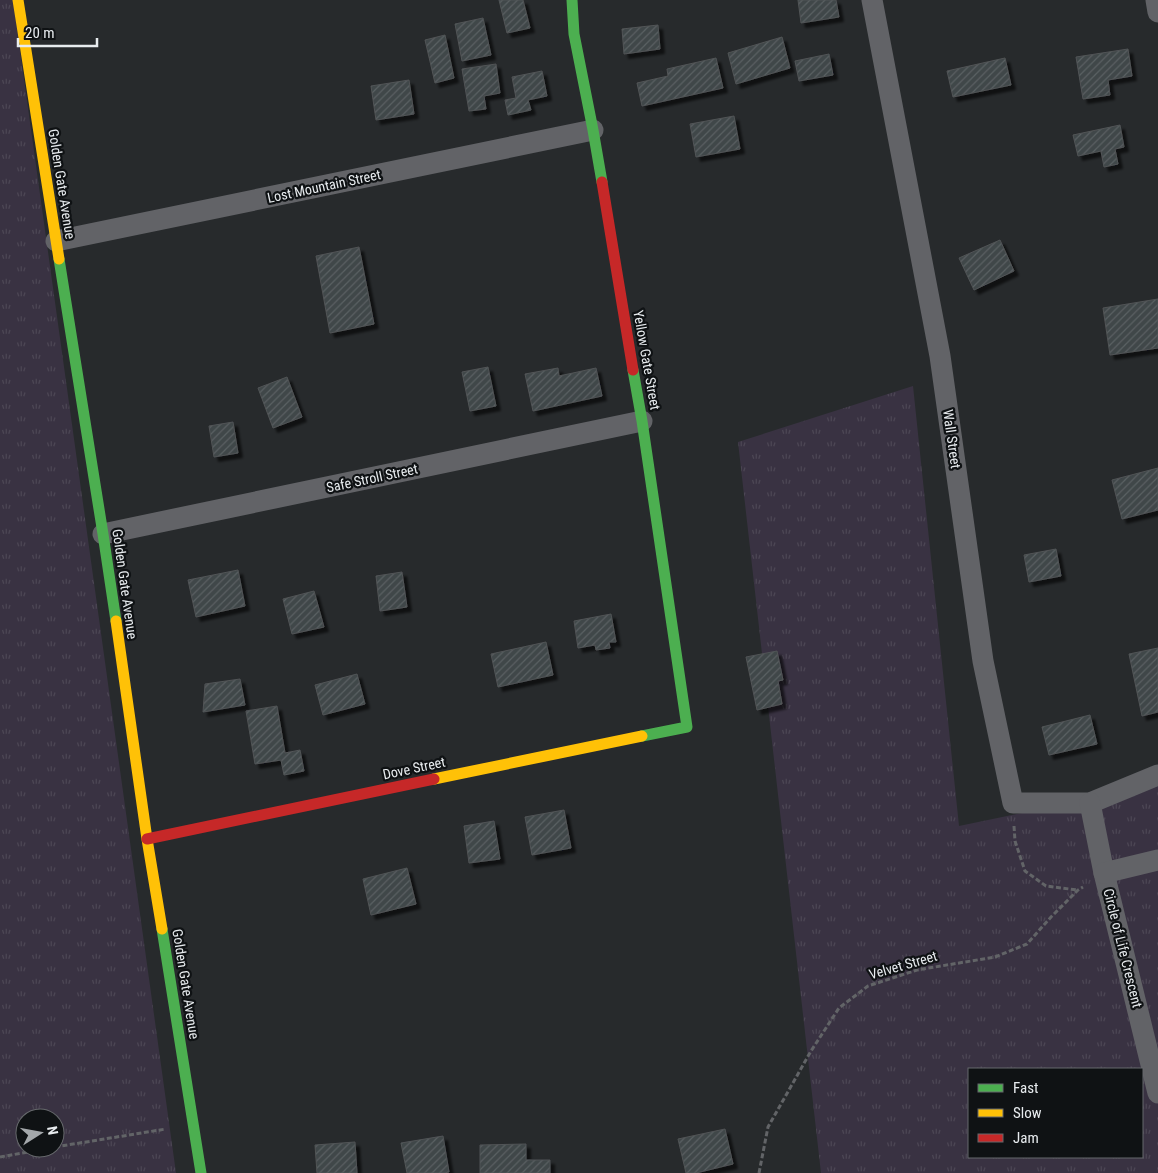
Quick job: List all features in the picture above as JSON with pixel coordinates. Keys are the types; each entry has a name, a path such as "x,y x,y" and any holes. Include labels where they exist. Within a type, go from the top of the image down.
{"street":[{"name":"Golden Gate Avenue","path":"18,0 103,534 147,839 201,1173"},
{"name":"Yellow Gate Street","path":"572,0 574,34 593,130 642,422 687,727"},
{"name":"Wall Street","path":"872,0 940,356 984,662 1013,803"},
{"path":"1156,0 1158,12"},
{"name":"Lost Mountain Street","path":"56,241 593,130"},
{"name":"Safe Stroll Street","path":"103,534 642,422"},
{"name":"Dove Street","path":"147,839 687,727"},
{"path":"1013,803 1090,803 1158,775"},
{"name":"Circle of Life Crescent","path":"1090,803 1104,872 1158,1093"},
{"path":"1104,872 1158,860"}],"path":[{"path":"1013,803 1015,841 1025,871 1046,886 1078,890"},
{"name":"Velvet Street","path":"759,1173 768,1128 811,1051 839,1008 868,986 917,970 995,957 1027,944 1078,890 1104,872"},
{"path":"65,1146 194,1124"},
{"path":"0,1157 15,1154"}],"green space":[{"path":"0,0 13,0 176,1173 0,1173"},
{"path":"913,386 959,826 1158,785 1158,1173 821,1173 738,442"}],"building":[{"path":"499,0 523,0 530,28 507,33"},
{"path":"798,0 836,0 839,17 801,23"},
{"path":"483,18 491,55 462,61 455,24"},
{"path":"658,25 660,49 624,54 622,29"},
{"path":"445,35 454,78 435,83 425,40"},
{"path":"782,37 790,68 736,84 728,53"},
{"path":"1128,49 1132,76 1108,80 1110,95 1083,99 1076,57"},
{"path":"829,54 833,75 799,81 795,61"},
{"path":"716,58 723,88 642,106 637,83 668,76 667,69"},
{"path":"1005,58 1011,85 953,97 947,71"},
{"path":"496,64 500,93 484,96 486,109 469,111 462,69"},
{"path":"542,71 547,96 528,100 531,110 508,115 505,100 516,98 512,77"},
{"path":"409,80 414,114 376,120 371,86"},
{"path":"734,116 740,149 696,157 690,124"},
{"path":"1120,125 1124,147 1115,149 1118,164 1104,167 1101,151 1078,156 1073,135"},
{"path":"1000,240 1014,271 974,290 959,258"},
{"path":"359,247 374,324 330,333 316,256"},
{"path":"1158,299 1158,348 1110,355 1103,308"},
{"path":"488,367 496,406 470,411 462,372"},
{"path":"558,368 559,376 596,368 602,396 533,411 525,374"},
{"path":"287,377 302,417 273,428 258,388"},
{"path":"233,422 238,453 214,457 209,426"},
{"path":"1158,468 1158,510 1122,519 1112,480"},
{"path":"1056,549 1061,576 1029,582 1024,555"},
{"path":"238,570 245,606 196,617 188,580"},
{"path":"402,572 407,607 380,611 376,576"},
{"path":"314,591 324,627 292,634 283,599"},
{"path":"611,614 616,642 609,642 610,648 596,650 595,645 578,648 574,621"},
{"path":"546,642 553,675 498,687 491,654"},
{"path":"1158,648 1158,712 1142,716 1129,654"},
{"path":"777,651 783,680 778,681 782,704 757,710 746,657"},
{"path":"357,674 365,704 323,715 315,685"},
{"path":"240,679 245,705 203,712 205,684"},
{"path":"277,706 285,753 300,750 304,771 284,775 281,760 255,764 246,711"},
{"path":"1090,715 1097,744 1049,755 1042,727"},
{"path":"564,810 571,848 532,855 525,817"},
{"path":"494,821 500,859 469,863 464,826"},
{"path":"407,868 416,904 371,915 363,879"},
{"path":"725,1129 733,1164 696,1173 686,1173 678,1139"},
{"path":"443,1136 449,1172 407,1173 401,1143"},
{"path":"355,1142 357,1173 317,1173 315,1145"},
{"path":"526,1144 526,1160 550,1160 550,1173 480,1173 480,1145"}],"traffic: fast":[{"path":"572,0 574,34 602,182"},
{"path":"59,259 116,621"},
{"path":"633,370 687,727 642,736"},
{"path":"162,929 201,1173"}],"traffic: slow":[{"path":"18,0 59,259"},
{"path":"116,621 147,839 162,929"},
{"path":"434,779 642,736"}],"traffic: jam":[{"path":"602,182 633,370"},
{"path":"147,839 434,779"}]}
